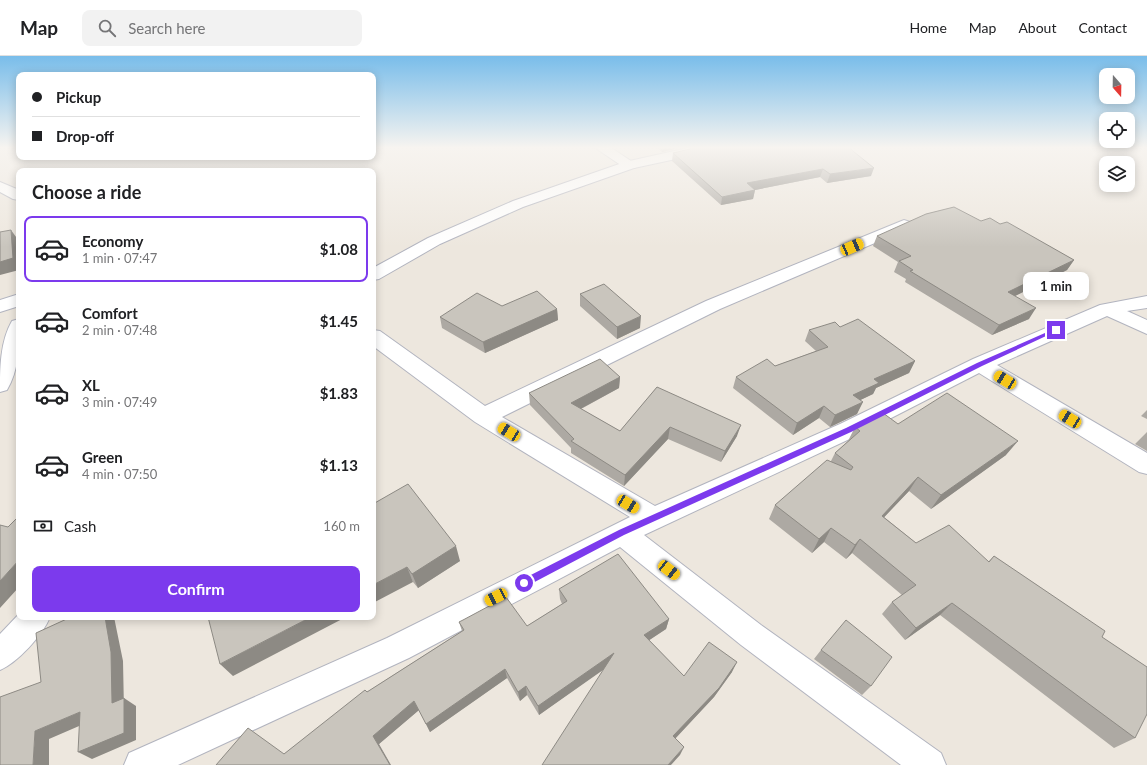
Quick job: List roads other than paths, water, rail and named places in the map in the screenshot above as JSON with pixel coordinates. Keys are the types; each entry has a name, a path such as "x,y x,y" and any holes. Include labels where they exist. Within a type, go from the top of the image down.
{"street":[{"path":"376,273 434,241 518,204 587,180"},
{"path":"0,186 16,194"},
{"path":"0,200 16,197"},
{"path":"483,416 713,305 908,224"},
{"path":"0,306 16,301"},
{"path":"140,765 398,648 622,533 848,430 980,364 1106,309 1147,302"},
{"path":"1106,309 1147,328"},
{"path":"0,384 16,334"},
{"path":"376,338 483,416 654,519"},
{"path":"980,364 1147,465"},
{"path":"622,533 751,635 929,765"},
{"path":"0,655 33,620"}]}
